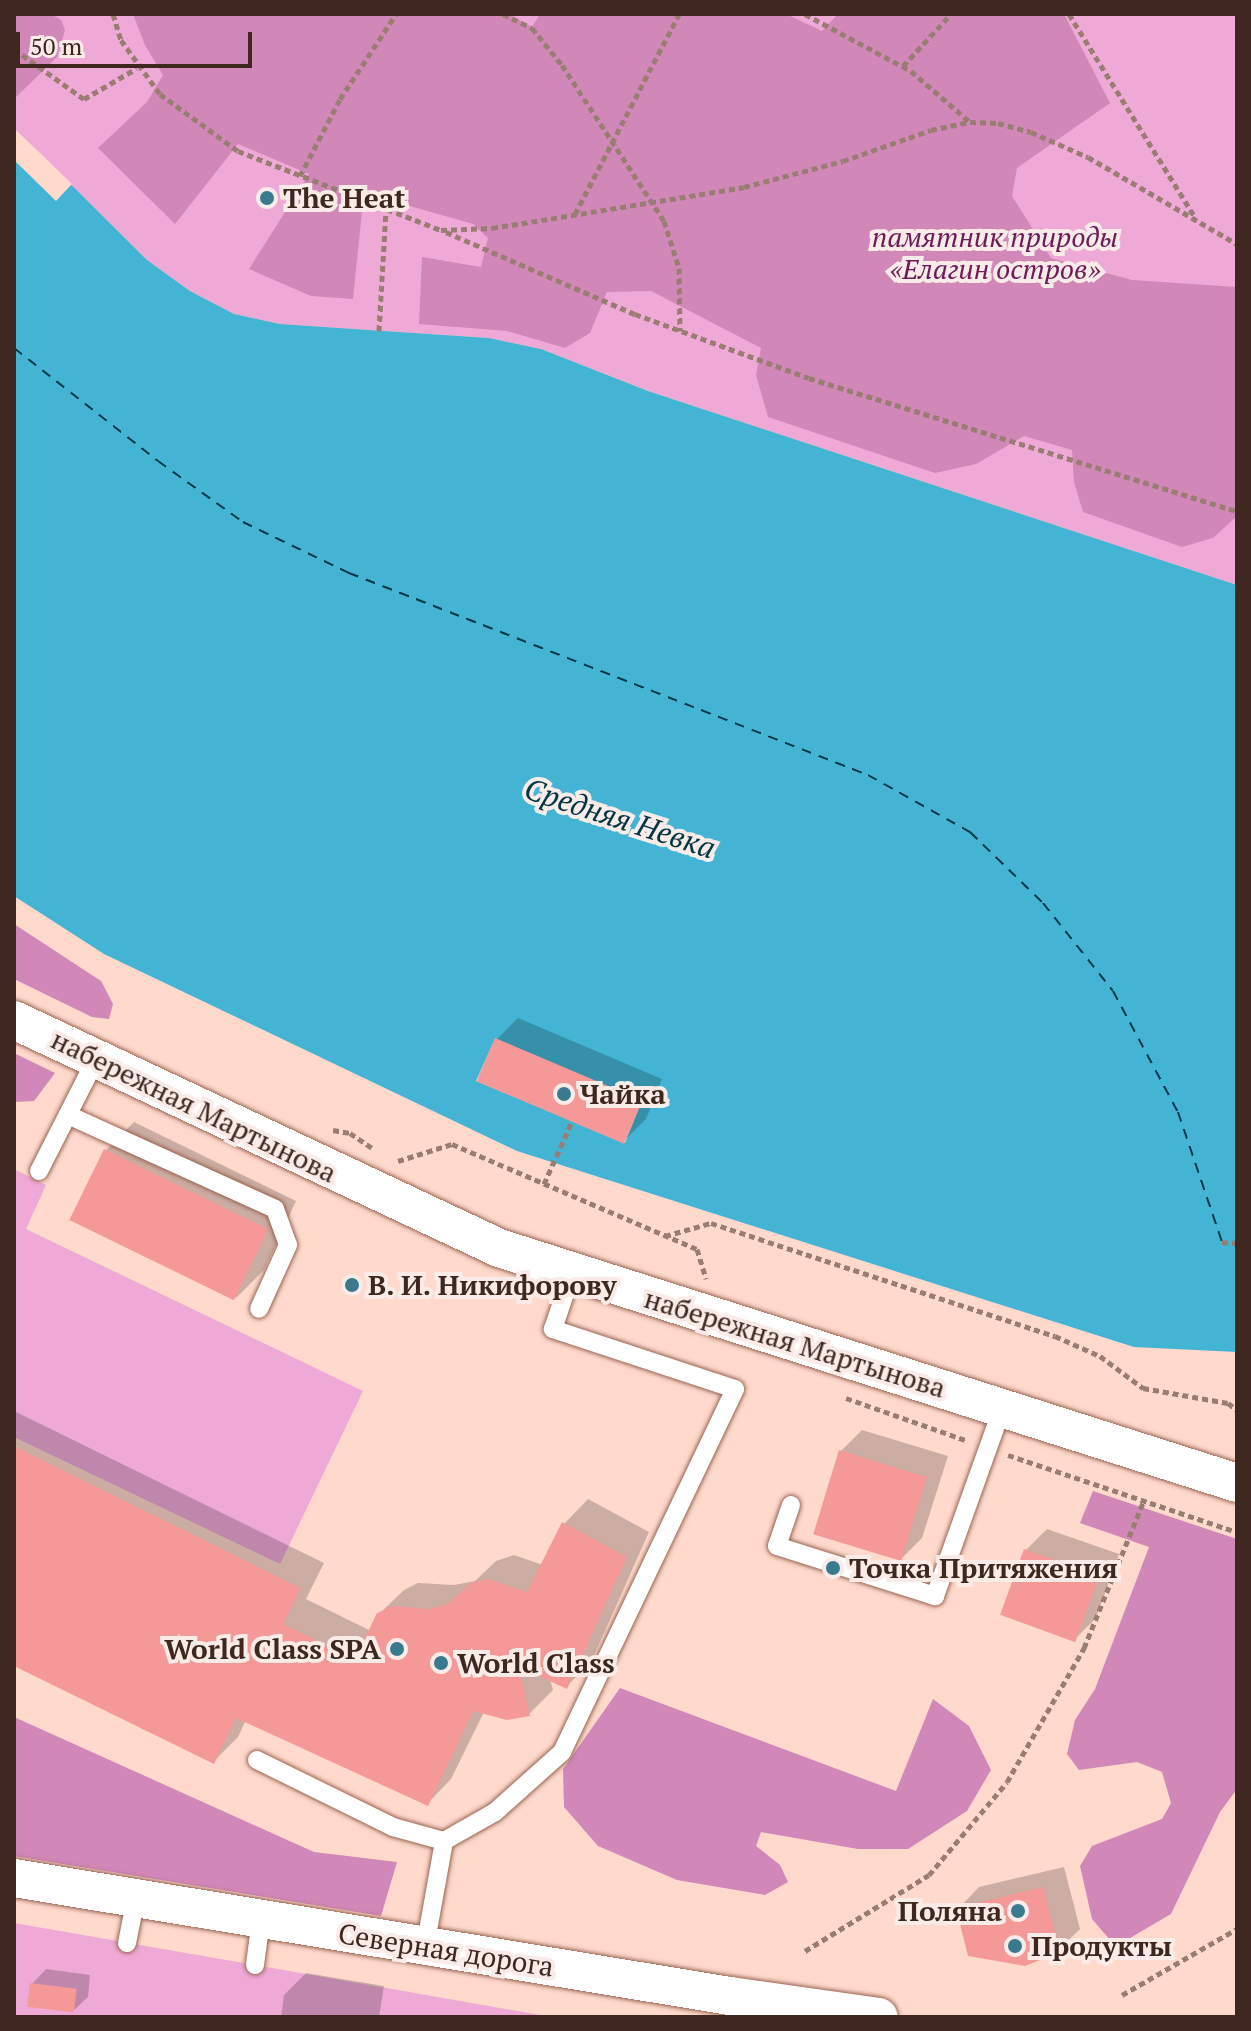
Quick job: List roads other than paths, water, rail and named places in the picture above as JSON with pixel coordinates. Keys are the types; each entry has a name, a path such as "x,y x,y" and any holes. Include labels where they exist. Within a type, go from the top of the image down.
{"street":[{"name":"набережная Мартынова","path":"14,1020 499,1248 1237,1483"},
{"name":"Северная дорога","path":"14,1878 425,1947 879,2017"}],"lane":[{"path":"39,1171 96,1059"},
{"path":"68,1115 275,1209 288,1245 259,1309"},
{"path":"257,1760 393,1827 444,1841 495,1812 562,1752 735,1389 553,1329 572,1273"},
{"path":"791,1505 777,1546 935,1596 1002,1409"},
{"path":"425,1947 444,1841"},
{"path":"127,1943 136,1898"},
{"path":"255,1965 261,1919"}],"water":[{"name":"Средняя Невка","path":"14,128 147,260 190,291 234,314 280,324 489,338 541,349 648,391 1237,585 1237,1352 1134,1347 517,1151 104,954 14,896","holes":["495,1039 642,1101 625,1143 476,1081"]}],"place":[{"name":"The Heat","path":"267,198"},
{"name":"Чайка","path":"564,1094"},
{"name":"В. И. Никифорову","path":"352,1285"},
{"name":"Точка Притяжения","path":"833,1568"},
{"name":"World Class SPA","path":"397,1649"},
{"name":"World Class","path":"441,1663"},
{"name":"Поляна","path":"1018,1911"},
{"name":"Продукты","path":"1015,1946"}],"park label":[{"name":"памятник природы «Елагин остров»","path":"995,253"}]}
